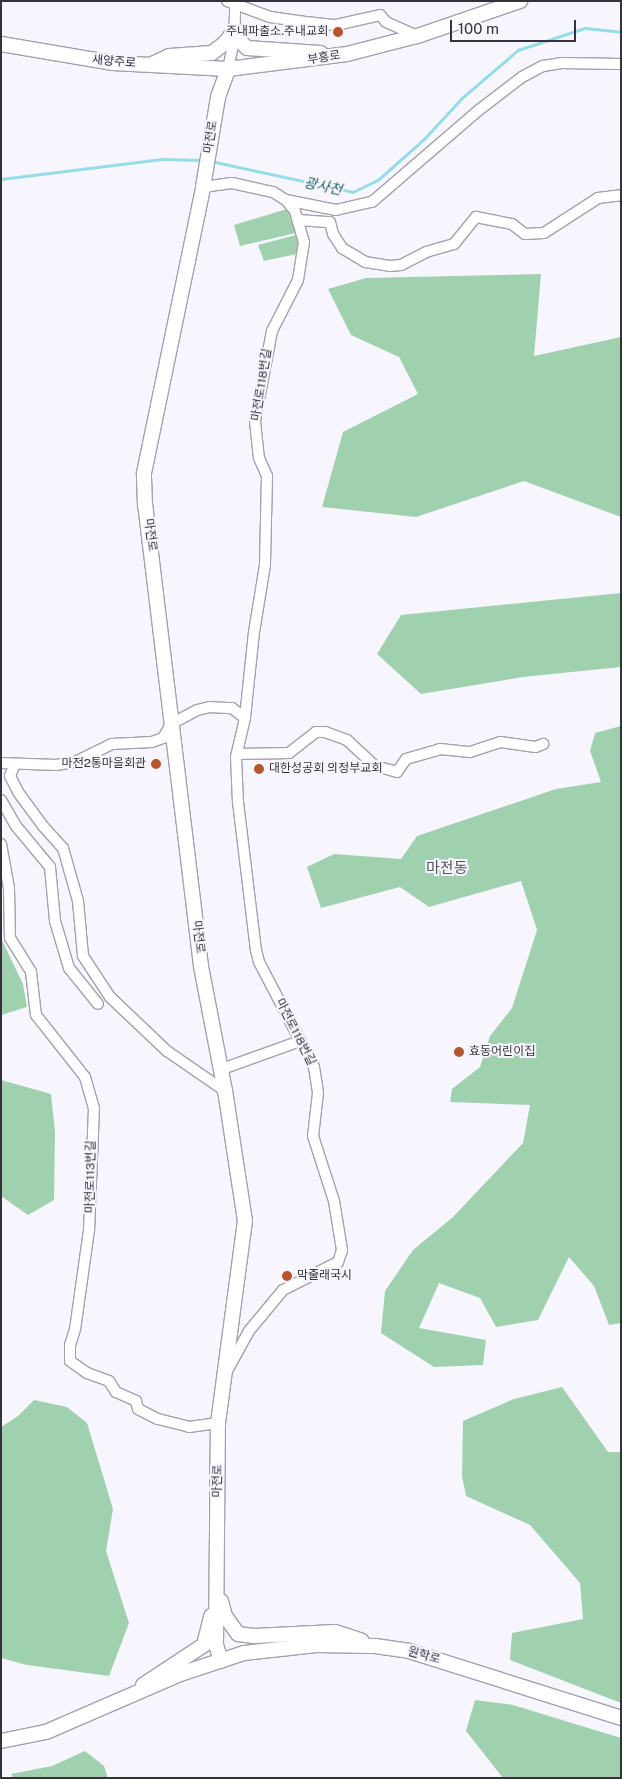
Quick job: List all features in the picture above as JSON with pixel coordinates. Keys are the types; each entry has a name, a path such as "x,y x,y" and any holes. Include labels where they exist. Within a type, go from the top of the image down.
{"street":[{"name":"부흥로","path":"228,69 347,54 416,36 520,1"},
{"path":"231,3 270,17 336,25 380,15 386,22 416,36"},
{"name":"마전로","path":"220,1661 216,1645 218,1423 245,1221 222,1069 201,966 145,506 144,473 204,183 216,110 228,69 235,29 231,3"},
{"path":"235,29 237,38 247,48 347,54"},
{"path":"150,65 169,56 212,53 226,42 235,29"},
{"name":"새양주로","path":"1,44 113,63 228,69"},
{"path":"1,54 46,53"},
{"path":"204,183 232,183 274,192 286,200 336,210 372,202 479,110 522,77 543,66 562,63 621,64"},
{"path":"298,220 330,222 333,234 342,248 366,262 390,266 401,265 426,252 454,244 476,217 512,224 525,234 544,233 598,198 621,195"},
{"name":"마전로118번길","path":"223,1378 249,1332 282,1290 338,1262 342,1250 334,1201 313,1136 318,1093 314,1067 259,962 256,950 238,802 237,754 245,718 254,632 265,565 268,511 267,476 259,458 255,421 272,331 298,280 304,260 304,242 298,220 286,200"},
{"path":"1,763 75,762 112,744 147,743 162,738 171,724 197,710 232,708 245,718"},
{"path":"237,754 289,753 316,732 325,732 347,740 375,766 397,772 406,759 440,749 470,752 500,742 536,748 543,744"},
{"path":"15,764 10,776 18,792 42,826 63,848 78,901 83,956 110,997 145,1031 167,1051 225,1091"},
{"path":"1,800 16,826 50,867 55,921 69,968 98,1004"},
{"name":"마전로113번길","path":"1,844 9,888 10,938 31,972 36,1015 85,1078 94,1108 90,1230 75,1329 70,1344 70,1361 87,1373 109,1381 116,1392 136,1402 138,1409 158,1419 189,1426 218,1423"},
{"path":"222,1069 300,1041"},
{"path":"217,1568 225,1616 238,1634 254,1636 335,1632 375,1646"},
{"path":"126,1699 158,1673 182,1662 204,1645 210,1622 217,1568"},
{"name":"원학로","path":"220,1661 293,1646 375,1646 465,1668 621,1718"},
{"path":"1,1741 46,1732 180,1674 220,1661"}],"green space":[{"path":"287,209 296,233 240,246 234,225"},
{"path":"296,235 301,253 264,261 258,245"},
{"path":"541,274 534,356 621,337 621,517 524,481 416,517 322,507 343,432 418,394 399,357 351,335 328,289 366,278"},
{"path":"621,593 621,667 523,677 421,694 377,654 401,615"},
{"path":"621,726 621,1323 609,1325 594,1286 569,1257 538,1320 496,1327 480,1298 439,1283 419,1328 486,1340 483,1365 434,1367 381,1333 385,1291 413,1250 453,1217 523,1143 530,1105 450,1102 452,1089 480,1067 490,1036 512,1008 537,930 521,881 429,907 400,887 321,908 307,867 334,854 401,859 417,836 556,789 601,782 590,751 595,733"},
{"path":"1,938 23,984 27,1007 1,1015"},
{"path":"1,1080 51,1094 55,1132 54,1200 28,1215 1,1196"},
{"path":"562,1387 608,1452 621,1452 621,1703 510,1660 512,1633 583,1619 580,1583 530,1525 466,1496 462,1476 463,1421 514,1399"},
{"path":"34,1400 67,1407 87,1423 113,1509 106,1551 129,1623 109,1676 27,1665 1,1658 1,1427 18,1416"},
{"path":"475,1700 513,1705 621,1738 621,1778 503,1778 466,1731"},
{"path":"85,1751 104,1766 108,1778 13,1778 11,1774 52,1766"}],"waterway":[{"name":"광사천","path":"211,161 353,192 378,180 424,139 462,98 518,50 585,28 621,32"},
{"name":"광사천","path":"1,179 162,159 203,160"}],"place":[{"name":"주내파출소.주내교회","path":"338,32"},
{"name":"마전2통마을회관","path":"156,764"},
{"name":"대한성공회 의정부교회","path":"259,769"},
{"name":"효동어린이집","path":"459,1052"},
{"name":"막줄래국시","path":"287,1276"}],"district":[{"name":"마전동","path":"447,868"}]}
